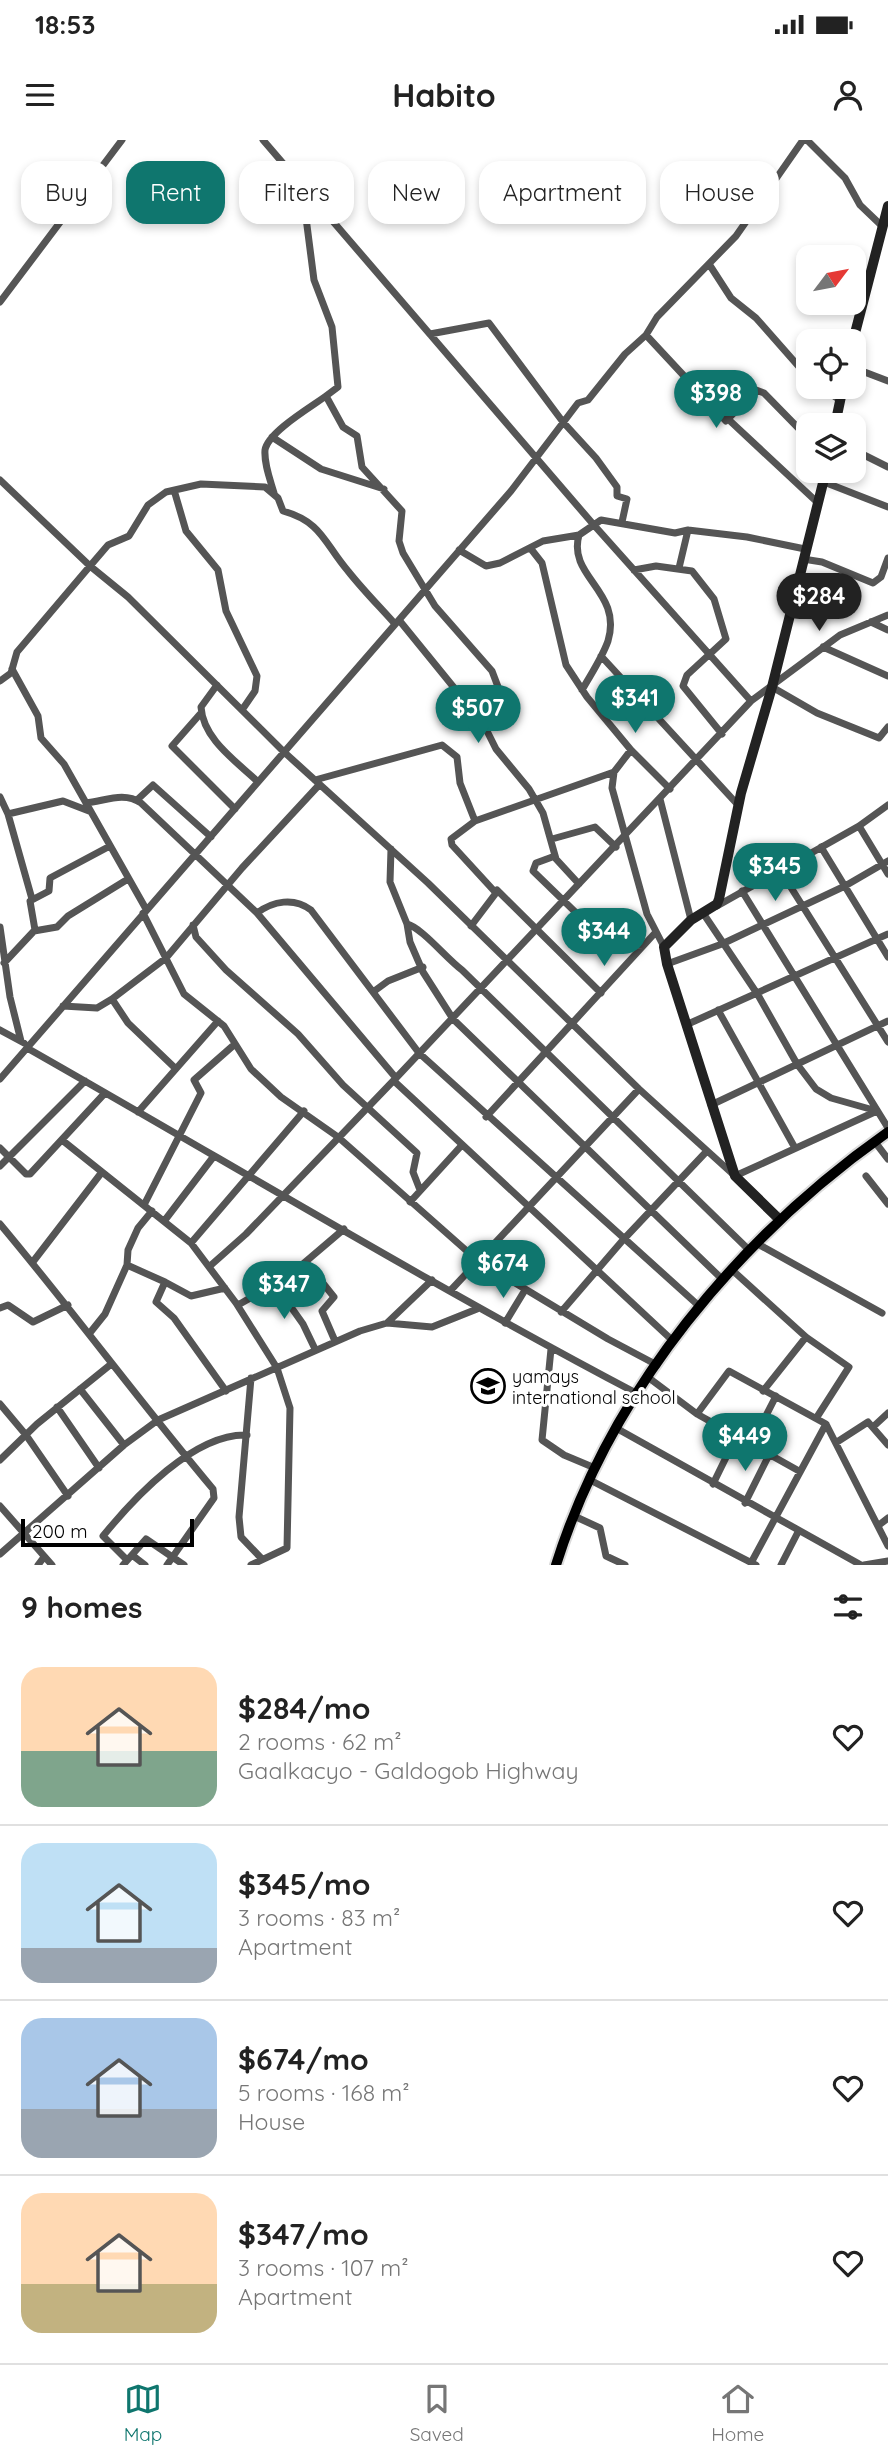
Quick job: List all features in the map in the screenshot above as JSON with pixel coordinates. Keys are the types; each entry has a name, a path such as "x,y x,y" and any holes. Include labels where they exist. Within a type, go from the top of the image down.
{"main road":[{"path":"556,1565 595,1468 616,1429 699,1306 779,1219 888,1130"}],"street":[{"path":"0,302 121,140"},
{"path":"263,140 280,161"},
{"path":"0,1079 26,1045 63,1006 397,622 537,457 578,403 588,400 625,354 646,335 657,317 736,236 805,140 845,178 860,205 885,222"},
{"path":"856,329 888,206"},
{"path":"308,224 314,280 330,320 334,339 338,387 272,437 266,446 265,460 274,493 283,511 296,513 323,533 340,562 397,622 486,727 496,749 535,798 552,839 555,856 579,884"},
{"path":"334,224 593,524 751,701"},
{"path":"709,264 731,298 756,318 796,363"},
{"path":"430,334 489,323 563,422 596,458 617,487 617,496 627,499 622,522"},
{"path":"646,335 712,407 818,503"},
{"path":"866,373 888,381"},
{"path":"728,419 756,390 764,393 796,426"},
{"path":"327,396 343,427 357,436 362,467 402,510 400,546 423,590 492,671 500,686 486,727"},
{"path":"837,413 840,400"},
{"path":"272,437 321,469 384,489"},
{"path":"866,456 888,467"},
{"path":"0,480 90,566 128,597 283,751 391,849 574,1023 639,1089 779,1219"},
{"path":"0,681 12,669 17,652 108,545 129,536 154,499 174,489 222,483 265,487 274,493"},
{"path":"664,947 691,920 717,904 738,805 772,687 824,483"},
{"path":"827,483 888,507"},
{"path":"174,489 186,531 218,570 224,606 257,676 255,691 242,710"},
{"path":"458,550 486,566 500,563 543,541 579,535 601,520 675,533 688,530 804,554 873,583 881,577 888,558"},
{"path":"679,568 688,530"},
{"path":"579,535 576,545 579,565 608,605 608,640 582,690"},
{"path":"531,549 542,563 562,654 582,690 631,750 670,789"},
{"path":"634,570 656,566 692,571 714,598 726,639 687,675 683,686 722,734"},
{"path":"210,1266 284,1195 395,1080 751,701 840,635 888,615"},
{"path":"871,622 888,630"},
{"path":"823,647 888,676"},
{"path":"601,656 738,805"},
{"path":"12,669 38,716 41,738 65,764 128,878 184,994 218,1021 260,1079 338,1137 477,1260 561,1312 657,1365"},
{"path":"217,685 201,707 208,731 257,781"},
{"path":"772,687 817,713 879,738 888,727"},
{"path":"201,713 172,746 235,809"},
{"path":"63,1006 97,1008 166,958 317,782 442,745 457,757 460,783 475,821"},
{"path":"631,750 614,772 612,788 627,835 642,899 655,933 664,947 667,964 735,1176"},
{"path":"601,993 450,841 475,821 614,772"},
{"path":"137,800 153,785 211,837"},
{"path":"8,814 63,802 88,807 122,796 137,800 226,887 257,913 395,1080 595,1271 673,1341"},
{"path":"0,797 8,814 32,899"},
{"path":"660,799 691,920"},
{"path":"691,920 859,826 888,805"},
{"path":"859,826 884,862 888,874"},
{"path":"552,839 595,827 616,847"},
{"path":"35,930 29,905 32,899 49,891 50,878 110,846"},
{"path":"821,847 888,957"},
{"path":"391,849 390,882 407,924 410,942 453,1019 722,1279"},
{"path":"555,856 532,868 563,901 607,941 643,945"},
{"path":"667,964 722,944 803,906 845,886 884,862"},
{"path":"780,870 888,1042"},
{"path":"4,963 35,930 57,927 68,916 128,878"},
{"path":"471,926 495,898 495,889"},
{"path":"742,891 888,1130"},
{"path":"257,913 277,902 306,906 343,949 419,1053 622,1240 699,1306"},
{"path":"703,913 758,995 796,1065 817,1089 831,1098 877,1111"},
{"path":"407,924 418,927 612,1118 752,1246 882,1313"},
{"path":"193,925 197,937 226,970 298,1034 343,1086 417,1153 412,1172 420,1190"},
{"path":"0,927 4,963 26,1045"},
{"path":"486,1117 655,933"},
{"path":"688,1024 758,995 888,934"},
{"path":"373,992 388,981 423,967"},
{"path":"112,999 128,1023 175,1068"},
{"path":"718,1010 795,1148"},
{"path":"138,1112 218,1021"},
{"path":"711,1105 888,1021"},
{"path":"0,1030 177,1135 432,1280 477,1309 638,1394"},
{"path":"144,1205 177,1135 201,1093 194,1080 235,1044"},
{"path":"0,1166 85,1081"},
{"path":"450,1291 639,1089"},
{"path":"0,1148 26,1174 30,1174 106,1093"},
{"path":"191,1243 304,1111"},
{"path":"735,1176 877,1111"},
{"path":"62,1140 191,1243 238,1305 276,1368 290,1408 288,1540 283,1551 261,1558 251,1565"},
{"path":"875,1142 888,1159"},
{"path":"410,1202 461,1145"},
{"path":"561,1312 622,1240 706,1152"},
{"path":"165,1220 214,1156"},
{"path":"32,1262 102,1172"},
{"path":"866,1176 888,1204"},
{"path":"89,1334 105,1314 127,1265 128,1250 138,1228 152,1211"},
{"path":"0,1224 68,1305 110,1364 158,1420 215,1494 167,1565"},
{"path":"238,1305 306,1262 344,1229"},
{"path":"306,1262 334,1297 322,1311 335,1341"},
{"path":"127,1265 191,1296 225,1288"},
{"path":"731,1269 806,1337 849,1367 817,1416"},
{"path":"387,1323 432,1280"},
{"path":"165,1282 157,1305 174,1318 226,1391"},
{"path":"274,1283 303,1324 315,1349"},
{"path":"505,1323 525,1290"},
{"path":"0,1308 8,1304 33,1322 68,1305"},
{"path":"0,1554 124,1445 158,1420 335,1341 387,1323 432,1327 477,1309"},
{"path":"763,1391 806,1337"},
{"path":"551,1349 542,1440 564,1455 595,1468"},
{"path":"0,1460 57,1407 110,1364"},
{"path":"697,1414 726,1372 731,1371 763,1391 817,1416 826,1424 837,1442 888,1544"},
{"path":"251,1378 239,1517 241,1537 261,1558"},
{"path":"649,1378 697,1414 799,1471"},
{"path":"80,1389 124,1445"},
{"path":"751,1445 776,1395"},
{"path":"0,1404 26,1435 68,1496"},
{"path":"57,1407 99,1468"},
{"path":"874,1426 888,1413"},
{"path":"837,1442 864,1423 874,1426 888,1445"},
{"path":"590,1480 754,1564 774,1519 826,1424"},
{"path":"616,1429 774,1519 863,1565 888,1561"},
{"path":"145,1565 127,1560 103,1535 152,1480 229,1436 247,1435"},
{"path":"713,1485 736,1437"},
{"path":"746,1503 769,1455"},
{"path":"0,1506 52,1565"},
{"path":"574,1516 600,1528 606,1556 625,1565"},
{"path":"879,1525 888,1518"},
{"path":"781,1565 798,1532"},
{"path":"127,1560 147,1539 184,1565"},
{"path":"38,1565 44,1557"}],"place":[{"name":"yamays international school","path":"488,1386"}]}
